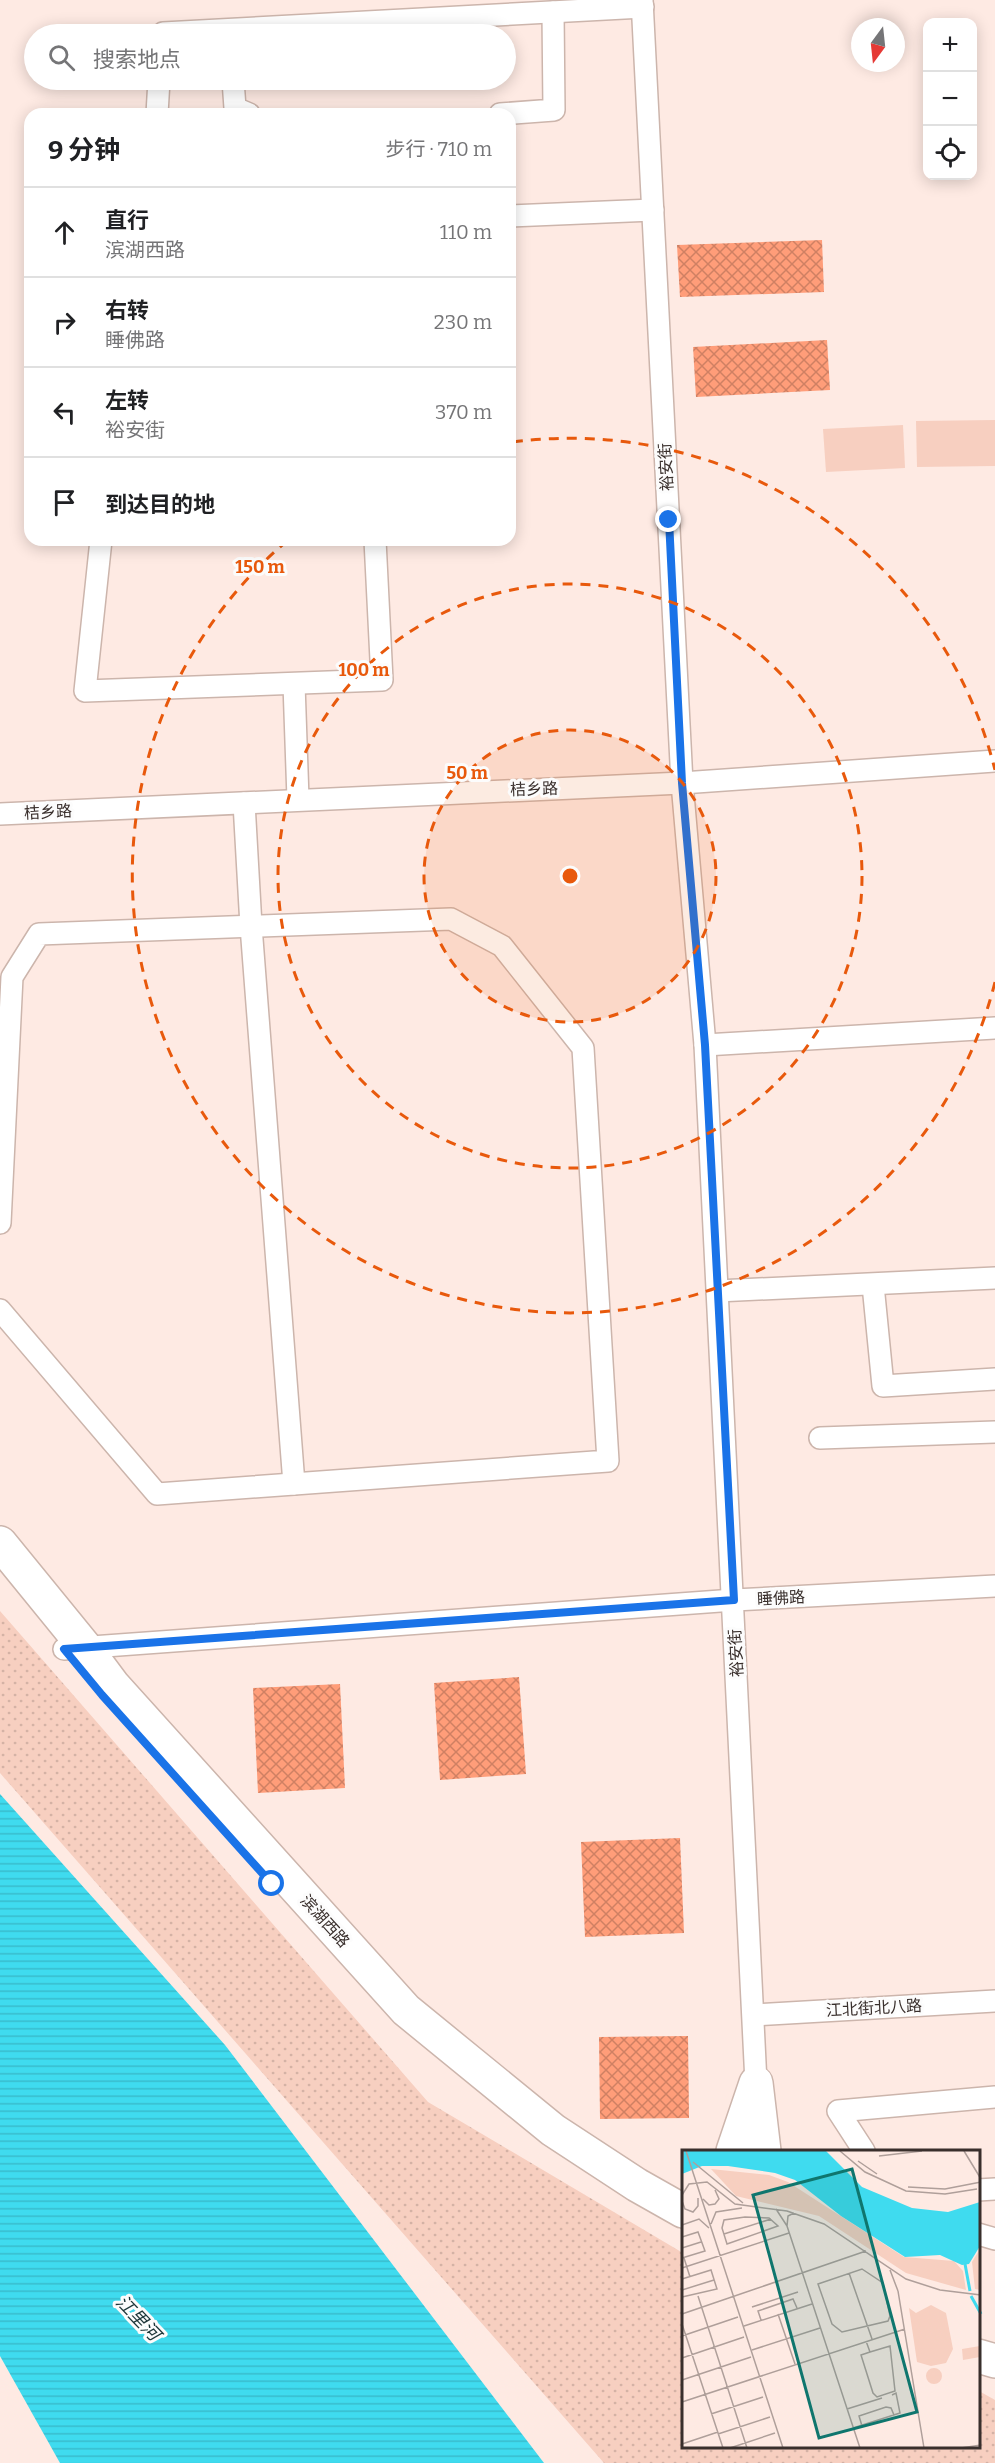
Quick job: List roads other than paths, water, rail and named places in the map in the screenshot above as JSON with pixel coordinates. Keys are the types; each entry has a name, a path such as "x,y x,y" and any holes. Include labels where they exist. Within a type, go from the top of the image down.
{"main road":[{"name":"滨湖西路","path":"0,1543 74,1647 102,1695 395,2021 542,2141 625,2199 682,2231"},
{"name":"滨湖西路","path":"0,1569 113,1685 406,2010 553,2130 637,2185 682,2210"},
{"path":"733,2150 756,2083"},
{"path":"756,2083 764,2150"},
{"path":"637,2185 672,2191 682,2190"},
{"path":"980,2335 995,2339"},
{"path":"980,2357 995,2361"}],"street":[{"path":"359,24 642,4"},
{"name":"裕安街","path":"642,4 682,783 705,1045 756,2083"},
{"path":"516,113 554,110 553,12"},
{"path":"157,108 158,90"},
{"path":"234,90 235,108"},
{"path":"516,216 653,210"},
{"path":"100,546 85,691 382,680 375,546"},
{"path":"294,684 298,799"},
{"name":"桔乡路","path":"0,814 682,783 995,761"},
{"path":"244,803 251,926 294,1484"},
{"path":"0,1222 12,977 39,934 451,919 502,946 583,1048 608,1461 157,1494 0,1310"},
{"path":"705,1045 995,1028"},
{"path":"717,1291 995,1278"},
{"path":"873,1285 883,1386 995,1378"},
{"path":"820,1438 995,1432"},
{"name":"睡佛路","path":"74,1647 734,1600 995,1586"},
{"name":"江北街北八路","path":"754,2015 995,2001"},
{"path":"863,2150 838,2111 995,2097"},
{"path":"980,2190 995,2189"},
{"path":"980,2235 995,2239"}],"water":[{"name":"江里河","path":"0,1794 225,2045 544,2463 60,2463 0,2356"}]}
